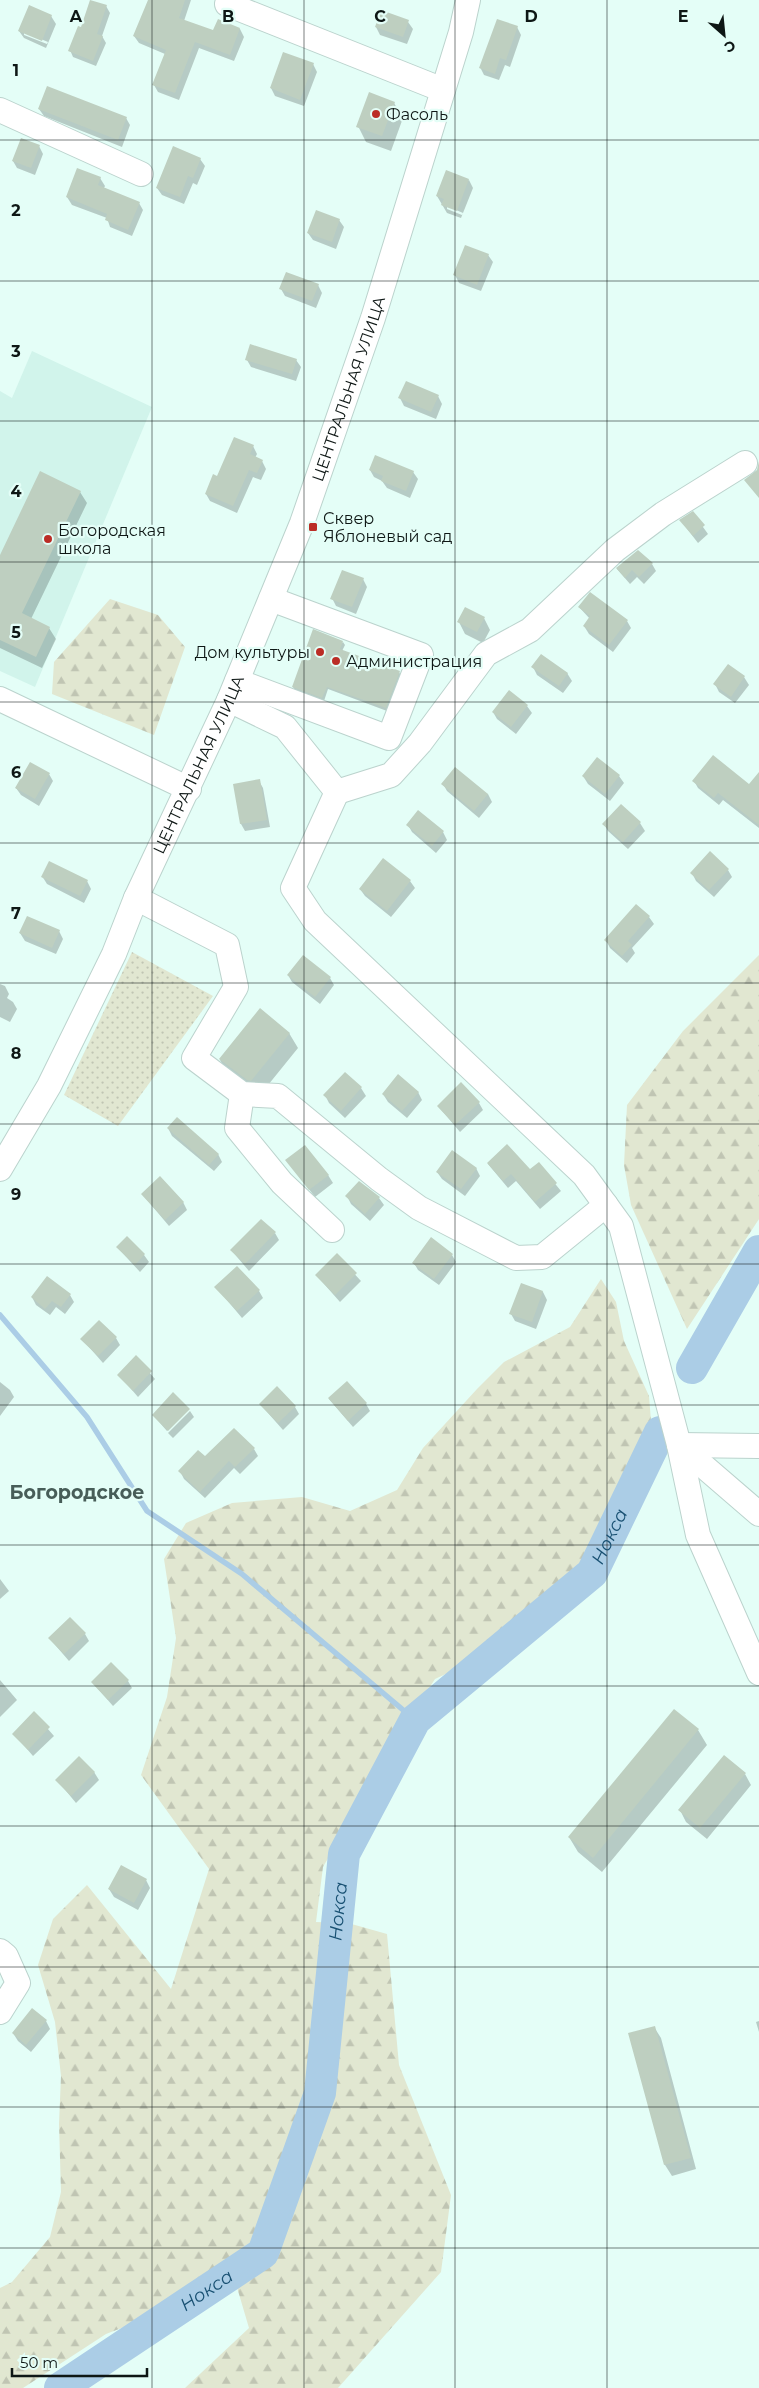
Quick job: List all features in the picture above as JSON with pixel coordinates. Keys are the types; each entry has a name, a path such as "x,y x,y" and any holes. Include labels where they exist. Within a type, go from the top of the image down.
{"street":[{"name":"ЦЕНТРАЛЬНАЯ УЛИЦА","path":"0,1169 49,1086 114,954 136,898 189,789 233,691 302,523 373,318 443,90 468,0"},
{"path":"227,4 443,90"},
{"path":"0,110 141,174"},
{"path":"745,463 655,520 615,550 530,630 486,654 420,743 391,774 337,792 293,888 315,921 584,1175 621,1226 678,1445 698,1536 759,1673"},
{"path":"233,691 389,738 421,655 271,598"},
{"path":"233,691 285,726 337,792"},
{"path":"0,699 189,789"},
{"path":"136,898 227,944 236,987 194,1058 242,1094 278,1096 379,1179 420,1208 516,1258 542,1257 606,1205"},
{"path":"242,1094 237,1128 282,1183 332,1230"},
{"path":"678,1445 759,1446"},
{"path":"678,1445 759,1514"},
{"path":"0,1951 6,1956 18,1983 0,2012"}],"shaded area":[{"name":"Богородская школа","path":"32,351 152,407 35,687 0,671 0,391 12,398"}],"green space":[{"path":"110,599 158,615 185,647 154,735 52,694 54,662"},
{"path":"132,952 213,996 118,1126 64,1095"},
{"path":"759,955 759,1219 687,1329 631,1205 624,1165 627,1105 683,1031"},
{"path":"601,1279 616,1302 624,1341 649,1396 651,1421 635,1450 585,1558 540,1603 465,1665 435,1679 401,1731 323,1867 316,1922 348,1923 387,1934 399,2065 451,2195 441,2272 338,2388 185,2388 249,2328 236,2284 106,2334 23,2388 0,2388 0,2288 12,2282 50,2237 61,2192 59,2124 61,2076 55,2022 38,1965 53,1919 87,1885 171,1989 209,1869 141,1775 167,1697 176,1638 164,1559 186,1523 232,1503 302,1497 350,1511 397,1490 423,1448 477,1389 504,1362 570,1327"}],"building":[{"path":"90,0 107,5 97,34 103,36 93,61 68,51 78,26 81,27"},
{"path":"148,0 185,0 179,18 213,30 218,19 240,28 230,55 195,42 175,93 152,85 166,50 133,36"},
{"path":"29,5 52,15 42,41 18,31"},
{"path":"381,10 409,20 403,37 375,27"},
{"path":"497,19 518,26 506,60 500,58 495,74 479,68"},
{"path":"283,52 314,63 300,100 270,88"},
{"path":"47,86 127,117 118,140 38,109"},
{"name":"Фасоль","path":"369,92 395,102 382,136 356,127"},
{"path":"21,138 40,145 31,168 12,161"},
{"path":"173,146 201,158 193,178 188,176 180,197 156,188"},
{"path":"77,168 101,177 98,185 140,202 128,230 105,220 107,214 66,197"},
{"path":"446,170 469,179 457,211 441,205 444,199 436,196"},
{"path":"316,210 340,219 332,242 307,233"},
{"path":"465,245 489,254 477,285 453,275"},
{"path":"286,272 319,284 312,301 279,289"},
{"path":"250,344 297,359 292,374 245,360"},
{"path":"406,381 439,395 431,412 398,398"},
{"path":"234,437 254,445 250,454 263,460 257,473 249,470 233,506 205,494 213,474 217,476"},
{"path":"375,455 414,471 406,491 381,481 383,476 369,470"},
{"path":"759,461 759,498 744,480 757,470"},
{"path":"40,471 81,491 22,613 50,627 36,657 0,640 0,555"},
{"path":"693,511 705,525 693,536 679,520"},
{"path":"638,550 653,563 639,577 632,570 625,578 616,568"},
{"path":"342,570 364,578 352,607 330,599"},
{"path":"590,592 628,620 609,645 583,626 590,616 578,607"},
{"path":"465,607 485,617 477,632 457,622"},
{"name":"Администрация","path":"313,629 343,641 340,649 400,671 386,708 327,687 322,698 292,687"},
{"path":"541,654 568,673 559,686 531,667"},
{"path":"728,664 745,676 731,697 713,684"},
{"path":"509,690 528,705 511,727 492,712"},
{"path":"713,755 749,784 759,772 759,825 718,793 714,798 692,781"},
{"path":"597,757 620,775 605,794 582,776"},
{"path":"30,762 50,773 35,799 15,788"},
{"path":"455,767 488,794 474,811 441,784"},
{"path":"260,779 267,820 240,824 233,784"},
{"path":"621,804 641,822 623,842 602,824"},
{"path":"418,810 444,831 432,846 406,825"},
{"path":"710,851 729,869 709,890 690,873"},
{"path":"383,858 411,880 387,911 359,889"},
{"path":"49,861 88,880 80,896 41,877"},
{"path":"636,904 650,916 628,941 632,945 622,956 604,940"},
{"path":"27,916 60,930 52,948 19,933"},
{"path":"303,955 331,977 315,997 287,975"},
{"path":"260,1008 290,1033 251,1081 219,1059"},
{"path":"345,1072 362,1087 341,1111 323,1095"},
{"path":"398,1074 419,1092 402,1111 382,1094"},
{"path":"461,1082 480,1102 455,1125 437,1106"},
{"path":"177,1117 219,1154 209,1165 167,1128"},
{"path":"507,1144 530,1169 539,1162 557,1183 535,1202 511,1174 503,1181 487,1163"},
{"path":"305,1145 329,1175 309,1190 285,1160"},
{"path":"452,1150 477,1168 461,1189 436,1172"},
{"path":"160,1176 184,1202 165,1220 141,1194"},
{"path":"359,1181 380,1197 365,1214 345,1196"},
{"path":"261,1219 276,1232 245,1264 230,1250"},
{"path":"127,1236 145,1254 135,1265 116,1247"},
{"path":"431,1237 453,1254 434,1279 412,1263"},
{"path":"337,1253 357,1273 335,1295 315,1275"},
{"path":"237,1266 260,1290 237,1311 214,1287"},
{"path":"47,1276 71,1294 61,1307 52,1301 45,1309 31,1297"},
{"path":"521,1283 543,1291 532,1322 509,1314"},
{"path":"99,1320 117,1337 98,1356 80,1339"},
{"path":"136,1355 152,1371 133,1391 117,1375"},
{"path":"347,1381 367,1403 348,1421 328,1398"},
{"path":"277,1386 296,1406 278,1423 259,1404"},
{"path":"173,1392 190,1409 168,1431 152,1415"},
{"path":"234,1428 255,1448 235,1467 229,1461 200,1492 178,1471 198,1450 205,1456"},
{"path":"70,1617 86,1633 64,1654 48,1638"},
{"path":"111,1662 129,1680 108,1700 91,1682"},
{"path":"674,1709 699,1729 593,1858 568,1837"},
{"path":"34,1711 50,1727 28,1750 12,1734"},
{"path":"724,1755 746,1773 700,1828 678,1810"},
{"path":"79,1756 95,1772 71,1796 55,1780"},
{"path":"121,1865 147,1879 134,1903 108,1889"},
{"path":"32,2008 47,2020 26,2045 12,2033"},
{"path":"655,2026 691,2158 664,2165 628,2033"}],"waterway":[{"name":"Нокса","path":"692,1368 759,1251"},
{"path":"0,1315 87,1417 147,1511 242,1574 415,1720"},
{"name":"Нокса","path":"60,2388 263,2253 320,2093 344,1854 415,1720 592,1573 660,1432"}],"place":[{"name":"Фасоль","path":"376,114"},
{"name":"Сквер Яблоневый сад","path":"313,527"},
{"name":"Богородская школа","path":"48,539"},
{"name":"Дом культуры","path":"320,652"},
{"name":"Администрация","path":"336,661"}],"district":[{"name":"Богородское","path":"77,1492"}]}
